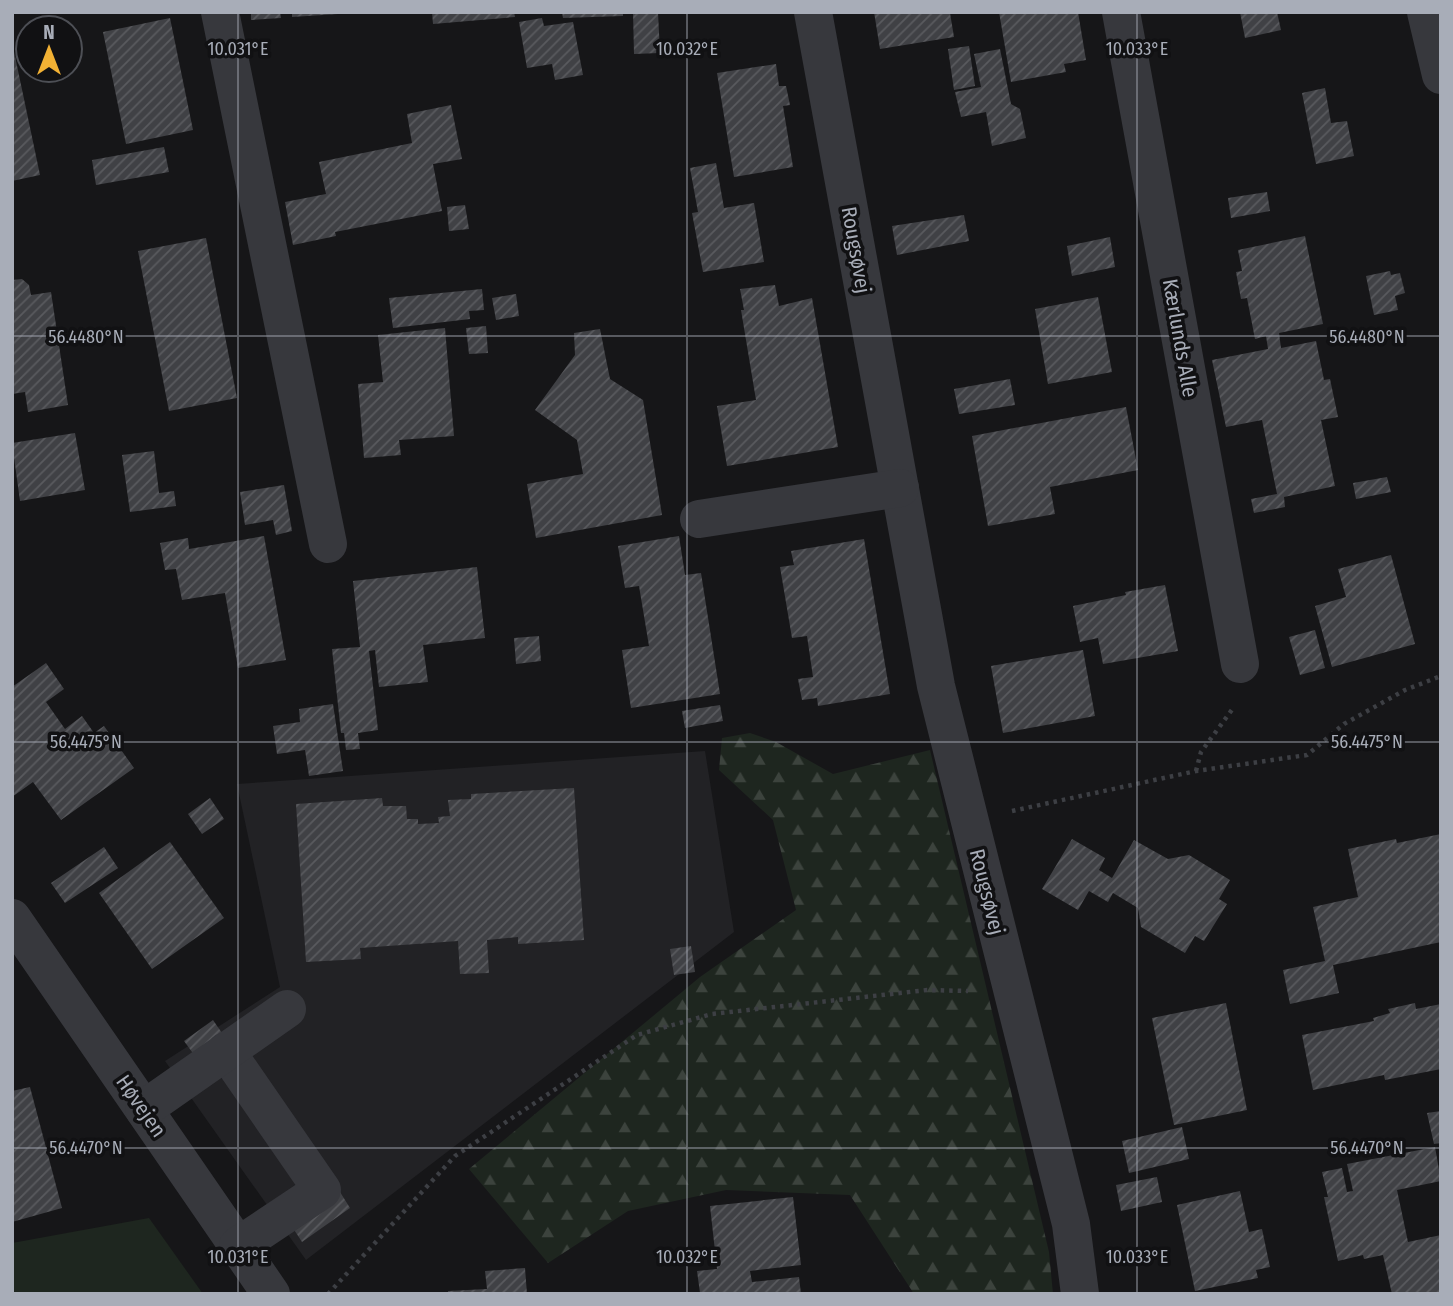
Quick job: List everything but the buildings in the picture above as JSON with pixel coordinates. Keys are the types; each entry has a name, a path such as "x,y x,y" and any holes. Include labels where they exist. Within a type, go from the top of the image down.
{"street":[{"path":"220,12 328,544"},
{"name":"Rougsøvej","path":"813,12 936,685 1070,1224 1080,1294"},
{"name":"Kærlunds Alle","path":"1121,12 1240,664"},
{"path":"1426,12 1441,75"},
{"path":"699,519 900,488"},
{"name":"Høvejen","path":"12,918 271,1294"},
{"path":"144,1109 287,1009"},
{"path":"226,1051 323,1190 238,1246"}],"path":[{"path":"969,820 1196,771 1307,755 1344,724 1405,690 1441,676"},
{"path":"1196,771 1201,752 1237,702"},
{"path":"328,1294 455,1156 637,1035 712,1014 914,991 1012,993"}],"shaded area":[{"path":"705,751 734,932 306,1260 165,1061 280,987 237,784"}],"green space":[{"path":"750,733 776,742 833,774 930,750 1049,1252 1053,1294 914,1294 850,1195 726,1190 628,1211 548,1263 469,1169 700,977 796,910 773,820 719,770 722,738"},
{"path":"149,1218 203,1294 12,1294 12,1243"}]}
